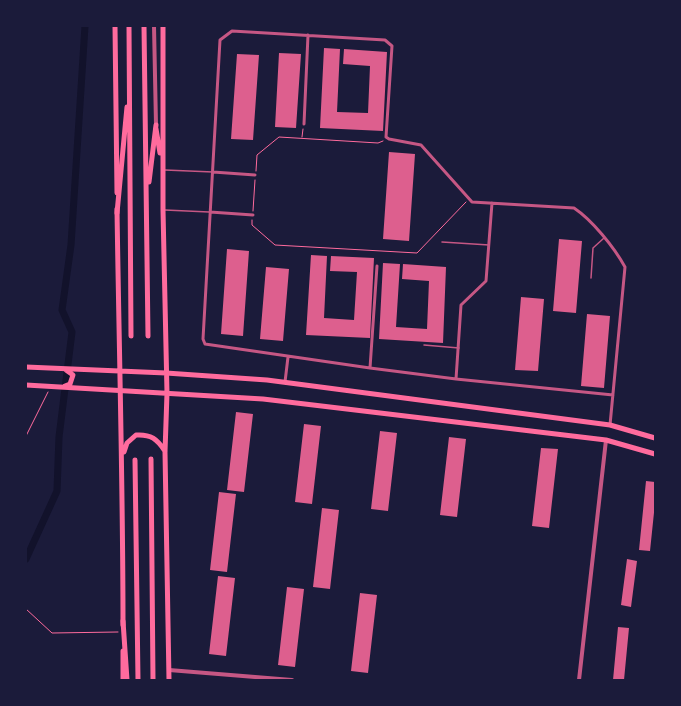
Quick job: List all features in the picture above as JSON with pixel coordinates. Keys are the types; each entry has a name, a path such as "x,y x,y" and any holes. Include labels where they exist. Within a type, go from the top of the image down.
{"main road":[{"path":"115,26 117,213 123,455 122,680"},
{"path":"129,26 131,336"},
{"path":"144,26 148,336"},
{"path":"163,26 163,210 167,393 165,452 169,680"},
{"path":"117,213 129,76"},
{"path":"146,203 156,124"},
{"path":"156,124 163,169"},
{"path":"26,367 166,373 285,382 610,425 655,438"},
{"path":"62,387 70,384 73,375 63,368"},
{"path":"26,385 262,399 606,440 655,454"},
{"path":"123,455 127,443 136,435 147,434 158,441 165,452"},
{"path":"151,459 153,680"},
{"path":"135,460 138,680"},
{"path":"123,621 127,680"}],"street":[{"path":"154,26 156,124"},
{"path":"610,425 613,395 625,267 618,255 583,214 574,208 472,202 421,145 389,139 386,137 392,46 385,40 232,31 220,40 203,339 205,344 288,357 456,379 613,395"},
{"path":"304,124 308,35"},
{"path":"213,172 255,175"},
{"path":"456,379 461,305 486,281 492,203"},
{"path":"210,212 253,215"},
{"path":"370,368 377,266"},
{"path":"285,382 288,357"},
{"path":"579,680 606,440"},
{"path":"169,670 292,680"}],"lane":[{"path":"163,169 213,172"},
{"path":"163,210 210,212"},
{"path":"591,278 593,248 604,238"},
{"path":"442,242 489,245"},
{"path":"424,345 459,348"}],"path":[{"path":"302,138 304,124"},
{"path":"389,139 378,143 279,137 257,155 252,225 275,245 417,253 462,208 468,198"},
{"path":"26,436 50,386"},
{"path":"26,609 52,633 123,632"}],"building":[{"path":"324,48 340,49 337,112 368,113 370,66 343,64 344,49 387,52 383,131 320,128"},
{"path":"279,53 301,54 296,128 275,127"},
{"path":"237,54 259,55 253,140 231,139"},
{"path":"389,152 415,154 409,241 383,239"},
{"path":"559,239 582,241 576,313 553,311"},
{"path":"227,249 249,251 243,336 221,334"},
{"path":"311,255 327,256 324,318 354,320 357,272 330,271 331,256 374,258 370,338 306,335"},
{"path":"383,263 400,264 396,327 427,329 429,281 402,279 403,264 446,267 443,343 379,339"},
{"path":"266,267 289,269 283,341 260,339"},
{"path":"521,297 544,299 538,371 515,370"},
{"path":"587,314 610,316 604,388 581,386"},
{"path":"236,412 253,414 244,492 227,490"},
{"path":"304,424 321,426 312,504 295,502"},
{"path":"380,431 397,433 388,511 371,509"},
{"path":"449,437 466,439 457,517 440,515"},
{"path":"541,448 558,449 549,528 532,526"},
{"path":"646,481 655,482 655,503 650,551 639,550"},
{"path":"219,492 236,494 227,572 210,570"},
{"path":"322,508 339,510 330,589 313,587"},
{"path":"627,559 637,561 631,607 621,605"},
{"path":"218,576 235,578 226,656 209,654"},
{"path":"287,587 304,589 295,667 278,665"},
{"path":"360,593 377,595 368,673 351,671"},
{"path":"618,627 629,628 624,680 613,680"}],"waterway":[{"path":"26,559 57,491 59,437 72,332 62,310 71,245 85,26"}]}
